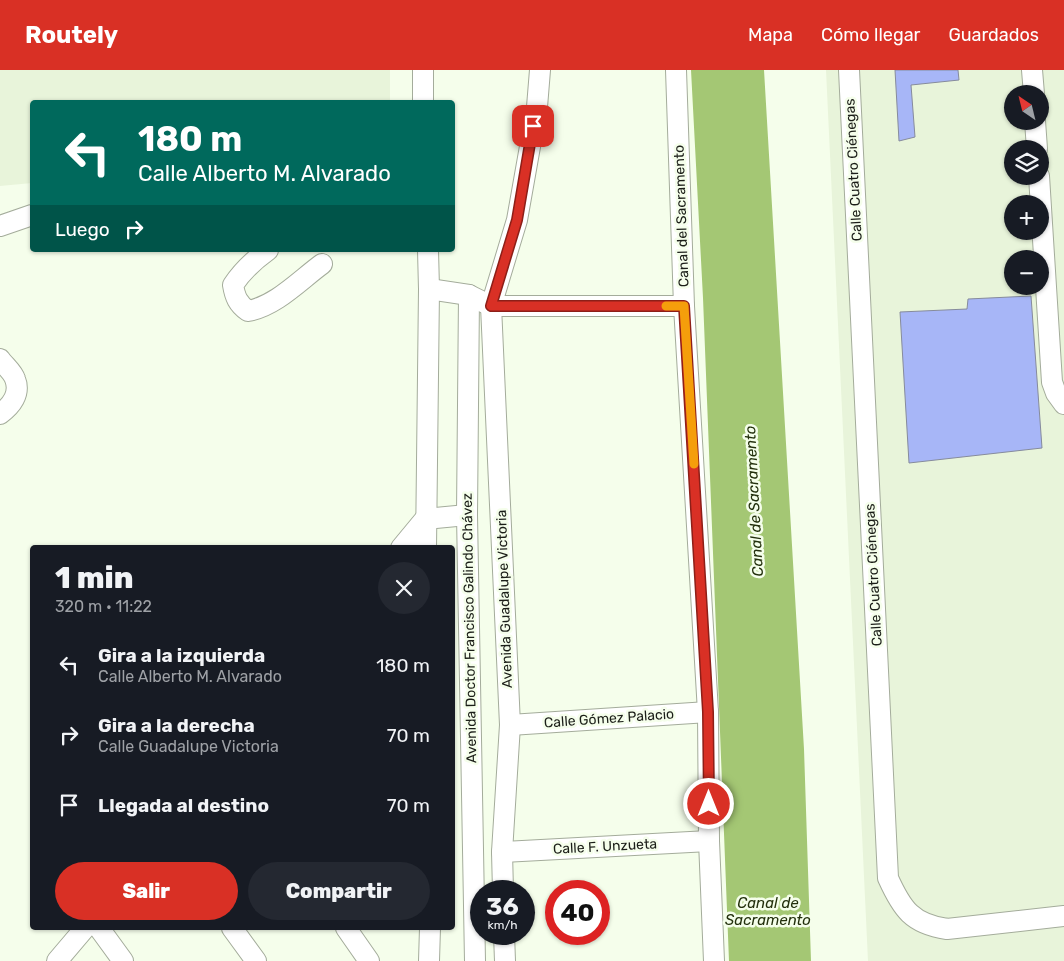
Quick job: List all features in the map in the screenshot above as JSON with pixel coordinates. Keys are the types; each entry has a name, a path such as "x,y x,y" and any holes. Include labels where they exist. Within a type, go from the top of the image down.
{"street":[{"path":"423,70 423,100"},
{"name":"Avenida Guadalupe Victoria","path":"503,880 502,852 510,725 491,306 517,220 536,107 540,70"},
{"name":"Canal del Sacramento","path":"676,70 684,306 708,712 709,841 714,961"},
{"name":"Calle Cuatro Ciénegas","path":"849,70 888,878 904,909 929,926 947,929 1064,916"},
{"path":"1032,70 1033,85"},
{"path":"1040,185 1052,382 1056,393 1064,404"},
{"path":"0,226 30,216"},
{"path":"266,252 240,275 233,285 235,296 240,306 248,311 259,309 277,298 322,264"},
{"path":"426,545 428,252"},
{"path":"429,289 469,295 491,306 684,306"},
{"name":"Avenida Doctor Francisco Galindo Chávez","path":"469,295 467,515 475,961"},
{"path":"0,359 16,379 16,395 10,407 0,414"},
{"path":"404,545 425,519 467,515"},
{"name":"Calle Gómez Palacio","path":"510,725 708,712"},
{"name":"Calle F. Unzueta","path":"502,852 709,841"},
{"path":"57,961 83,930"},
{"path":"100,930 123,961"},
{"path":"233,930 256,961"},
{"path":"347,930 369,961"},
{"path":"429,961 430,930"},
{"path":"504,945 505,961"}],"shaded area":[{"path":"0,70 390,70 390,100 30,100 30,183 0,186"},
{"path":"826,70 1064,70 1064,961 868,961"}],"water":[{"name":"Canal de Sacramento","path":"691,70 764,70 804,749 811,961 729,961 703,298"}],"building":[{"path":"895,70 958,70 959,80 911,85 915,137 899,141"},
{"path":"1031,296 1042,448 909,463 900,312 967,309 968,299"}],"slow traffic":[{"path":"666,306 684,306 694,464"}],"route":[{"path":"533,126 517,220 491,306 684,306 708,712 709,804"}]}
